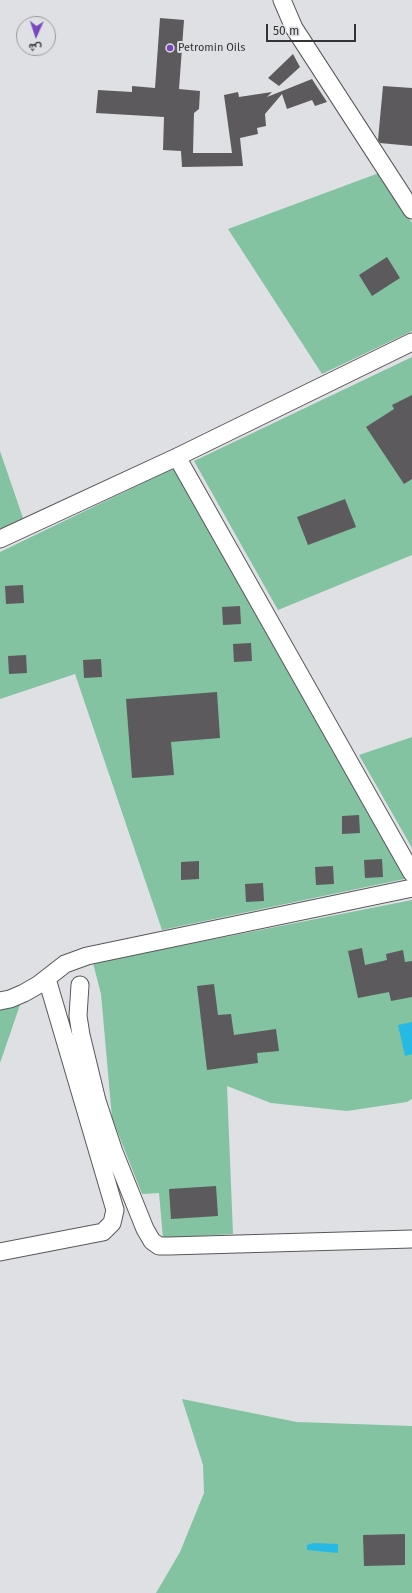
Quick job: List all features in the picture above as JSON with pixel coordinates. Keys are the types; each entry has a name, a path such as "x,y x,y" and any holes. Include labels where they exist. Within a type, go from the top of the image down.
{"street":[{"path":"282,0 294,28 412,210"},
{"path":"0,539 177,457 412,342"},
{"path":"177,457 412,873"},
{"path":"0,1001 24,994 66,964 87,956 412,888"},
{"path":"0,1252 103,1232 112,1223 115,1210 47,978"},
{"path":"80,985 78,1016 81,1035 97,1101 114,1152 145,1230 152,1241 159,1246 169,1246 412,1239"}],"green space":[{"path":"379,173 412,223 412,331 322,374 228,229"},
{"path":"412,357 412,555 278,610 194,461"},
{"path":"0,451 23,518 0,529"},
{"path":"176,467 409,878 162,930 75,674 0,699 0,552"},
{"path":"412,737 412,848 359,755"},
{"path":"412,900 412,1099 407,1102 347,1111 271,1103 227,1086 233,1234 163,1238 159,1193 142,1194 112,1118 101,994 93,963"},
{"path":"20,1005 0,1063 0,1008"},
{"path":"182,1399 297,1422 412,1426 412,1593 156,1593 180,1552 204,1493 203,1465"}],"water":[{"path":"412,1022 412,1054 405,1056 398,1025"},
{"path":"313,1543 338,1544 338,1553 307,1550 307,1545"}],"building":[{"path":"160,18 184,20 179,89 200,91 199,109 194,113 193,153 232,153 224,95 238,92 239,97 272,92 267,97 312,79 327,102 315,106 312,100 287,109 282,94 265,114 266,126 257,128 258,134 240,138 243,166 182,167 181,151 163,150 164,117 96,113 98,90 132,92 132,86 155,88"},
{"path":"293,54 300,67 279,86 268,78"},
{"path":"383,86 412,88 412,146 380,143 378,140"},
{"path":"387,257 400,278 372,296 359,275"},
{"path":"412,395 412,479 404,484 366,427 394,409 392,405"},
{"path":"345,499 356,527 308,545 297,517"},
{"path":"23,585 24,603 6,604 5,586"},
{"path":"240,606 241,624 223,625 222,607"},
{"path":"251,643 252,661 234,662 233,644"},
{"path":"26,655 27,673 9,674 8,656"},
{"path":"101,659 102,677 84,678 83,660"},
{"path":"217,692 220,738 171,742 174,775 132,778 126,699"},
{"path":"359,815 360,833 342,834 342,816"},
{"path":"382,859 383,877 365,878 364,860"},
{"path":"199,861 199,879 181,880 181,862"},
{"path":"333,866 334,884 316,885 315,867"},
{"path":"263,883 264,901 246,902 245,884"},
{"path":"362,948 365,965 387,960 386,954 403,950 405,962 412,961 412,997 391,1001 389,992 358,998 348,951"},
{"path":"214,984 218,1015 231,1014 234,1035 276,1029 279,1051 257,1053 258,1063 207,1070 197,986"},
{"path":"216,1186 218,1216 171,1219 169,1189"},
{"path":"405,1534 405,1565 364,1566 363,1535"}],"place":[{"name":"Petromin Oils","path":"170,48"}]}
